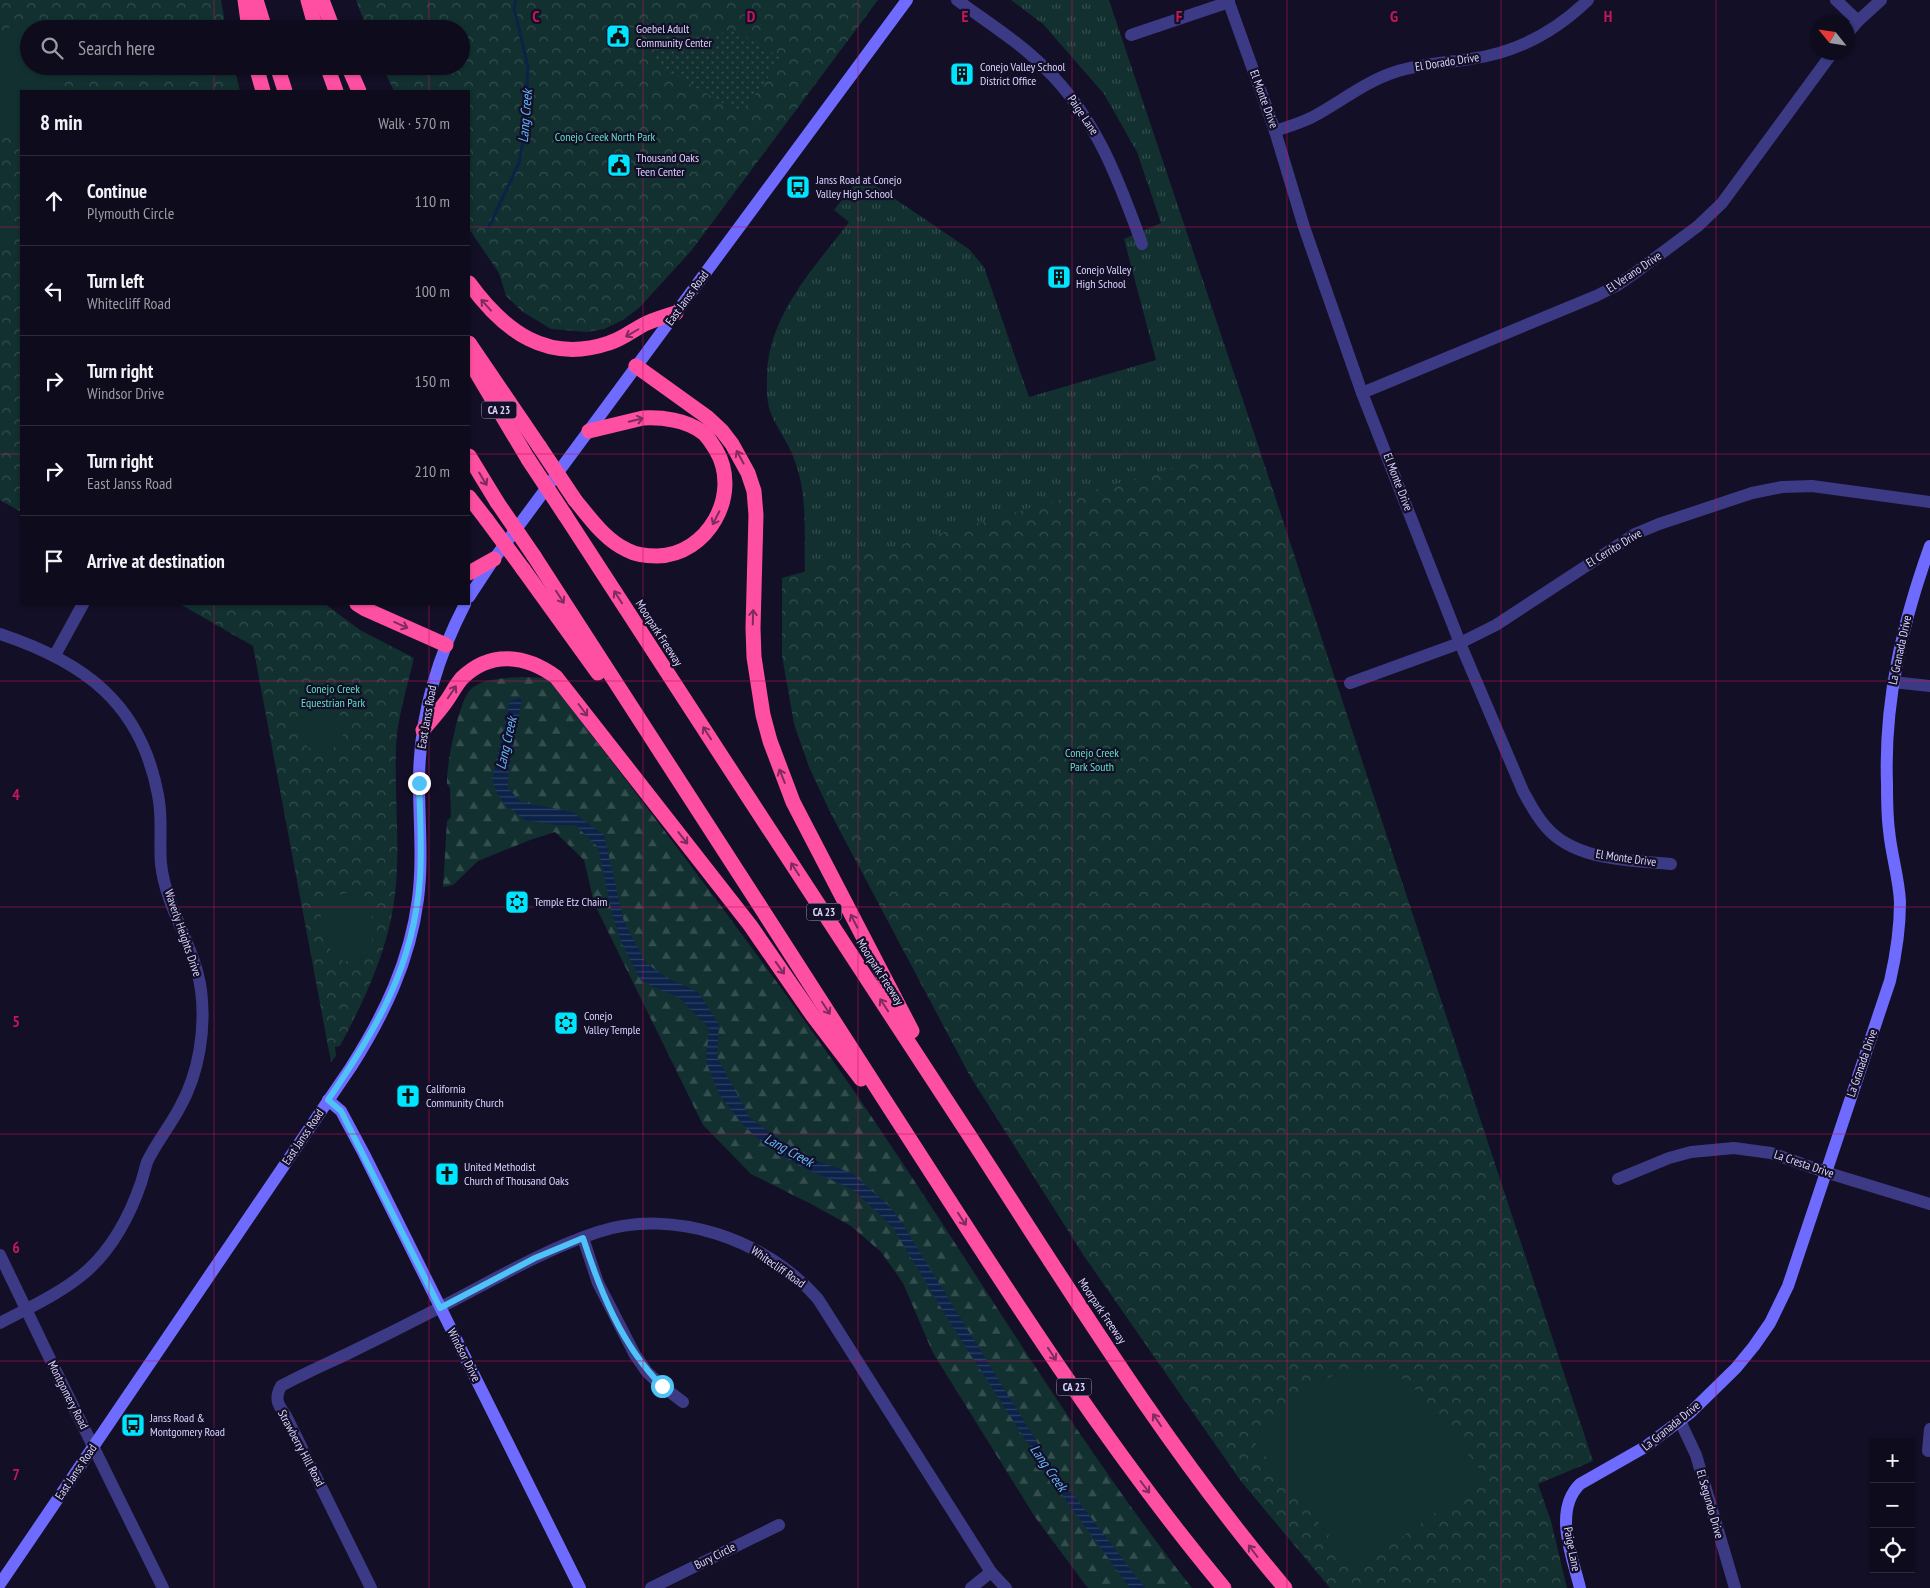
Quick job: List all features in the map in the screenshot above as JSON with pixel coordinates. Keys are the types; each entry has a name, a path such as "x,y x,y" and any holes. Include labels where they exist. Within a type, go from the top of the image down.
{"highway":[{"path":"246,0 248,20"},
{"path":"256,0 262,20"},
{"path":"308,0 314,20"},
{"path":"322,0 330,20"},
{"path":"259,75 263,90"},
{"path":"280,75 285,90"},
{"path":"331,75 336,90"},
{"path":"352,75 359,90"},
{"path":"470,284 508,327 536,342 566,349 581,349 611,343 629,335 646,324 676,313"},
{"path":"470,344 575,500 616,544 636,554 651,556 667,555 690,546 710,528 723,503 724,470 719,455 702,432 674,421 652,418 643,418 589,430"},
{"name":"Moorpark Freeway","path":"470,362 528,459 1082,1310 1190,1468 1260,1559 1285,1588"},
{"path":"636,366 707,417 722,431 732,444 748,473 754,491 756,515 754,657 763,715 779,769 793,802 928,1060 1006,1179 1082,1310"},
{"name":"CA 23","path":"470,458 935,1178 1104,1433 1180,1534 1224,1588"},
{"path":"470,498 724,849"},
{"path":"470,572 494,559"},
{"path":"359,605 446,645"},
{"path":"423,730 461,680 478,667 503,658 516,659 544,668 556,677 750,925 813,1016 935,1178"}],"main road":[{"name":"East Janss Road","path":"470,595 494,559 907,0"},
{"name":"La Granada Drive","path":"1580,1484 1645,1448 1680,1421 1736,1368 1770,1323 1788,1286 1890,981 1896,953 1900,926 1900,899 1889,831 1886,734 1893,682 1906,617 1930,546"},
{"name":"East Janss Road","path":"0,1584 355,1060 381,1016 394,988 412,933 420,879 419,783 423,730 430,690 446,645 465,605"},
{"name":"Windsor Drive","path":"328,1100 341,1111 580,1588"},
{"name":"Paige Lane","path":"1580,1484 1570,1496 1566,1511 1567,1529 1580,1588"}],"street":[{"name":"Paige Lane","path":"957,0 1044,66 1072,97 1102,144 1128,202 1142,244"},
{"name":"El Dorado Drive","path":"1275,131 1316,116 1364,86 1394,72 1425,64 1495,54 1522,45 1567,19 1588,0"},
{"path":"1836,0 1858,20"},
{"path":"1855,24 1881,0"},
{"name":"El Monte Drive","path":"1228,1 1275,131 1304,227 1362,393 1460,643 1523,791 1534,812 1547,828 1564,842 1585,851 1609,857 1671,864"},
{"path":"1131,34 1228,1"},
{"name":"El Verano Drive","path":"1362,393 1596,296 1616,286 1635,273 1698,226 1722,203 1827,60"},
{"name":"El Cerrito Drive","path":"1350,683 1460,643 1496,626 1635,534 1659,524 1752,493 1782,487 1812,486 1930,502"},
{"path":"55,655 82,605"},
{"name":"Waverly Heights Drive","path":"0,634 30,644 75,666 113,699 133,727 146,750 158,795 162,819 161,864 174,912 195,965 201,989 200,1047 191,1085 148,1162 128,1216 117,1234 88,1270 62,1288 0,1323"},
{"path":"1893,682 1930,686"},
{"name":"La Cresta Drive","path":"1618,1179 1669,1158 1691,1152 1734,1148 1771,1153 1825,1172 1930,1204"},
{"name":"Whitecliff Road","path":"440,1308 535,1258 600,1232 644,1225 687,1227 722,1235 741,1243 763,1254 797,1278 818,1299 991,1572 1006,1588"},
{"path":"583,1238 598,1283 635,1355 647,1372 682,1402"},
{"name":"Montgomery Road","path":"0,1255 94,1445 104,1471 163,1588"},
{"name":"Strawberry Hill Road","path":"371,1588 286,1416 278,1405 276,1394 281,1386 288,1382 440,1308"},
{"name":"El Segundo Drive","path":"1680,1421 1696,1455 1735,1588"},
{"path":"1928,1451 1930,1429"},
{"name":"Bury Circle","path":"651,1588 779,1525"},
{"path":"971,1588 991,1572"}],"green space":[{"path":"0,0 221,0 224,20 20,20 20,75 236,75 240,90 20,90 20,511 0,500"},
{"name":"Conejo Creek North Park","path":"356,0 878,0 691,251 639,308 623,320 604,329 587,332 551,329 523,312 506,296 499,273 470,230 470,90 394,90 386,75 470,75 470,20 364,20"},
{"path":"1011,0 1109,0 1259,448 805,572 804,514 798,472 791,452 774,421 768,404 767,373 770,351 776,331 796,292 849,222 834,210 861,176 969,249 984,267 1029,397 1156,360 1124,239 1161,223 1137,152 1104,94 1043,24"},
{"path":"20,24 20,75 64,75 65,90 20,90 20,142 3,134 0,128 0,37 11,26"},
{"path":"667,28 683,36 691,37 716,35 733,30 780,57 764,84 740,113 654,63"},
{"path":"0,209 16,222 16,233 0,255"},
{"name":"Conejo Creek Park South","path":"1259,448 1593,1461 1538,1484 1551,1521 1567,1588 1330,1588 1240,1480 1084,1256 970,1076 831,814 809,767 794,724 782,656 782,578 1180,466"},
{"name":"Conejo Creek Equestrian Park","path":"182,605 326,605 360,630 414,658 400,714 396,748 397,877 391,919 382,953 370,984 340,1046 335,1047 336,1056 331,1062 253,646"},
{"path":"548,678 753,949 911,1175 1027,1355 1107,1473 1192,1588 1088,1588 1035,1517 933,1353 903,1283 881,1252 851,1226 751,1174 703,1125 594,903 584,860 555,832 478,861 453,885 443,887 447,821 451,817 450,788 447,784 447,776 461,708 470,690 475,686 494,679"},
{"path":"321,705 334,709 340,715 344,728 340,741 334,747 321,751 308,747 302,741 298,728 302,715 308,709"},
{"path":"352,892 364,895 372,917 372,941 366,956 357,960 342,961 337,958 329,947 321,913 322,907 327,901"},
{"path":"1367,1370 1388,1373 1405,1380 1418,1392 1485,1476 1365,1564 1350,1562 1251,1438 1326,1379 1344,1371"}],"water":[{"path":"522,697 508,776 508,788 521,802 572,812 604,835 624,922 646,963 666,977 698,992 719,1024 717,1057 750,1118 803,1156 852,1173 890,1207 900,1220 1053,1468 1145,1588 1130,1588 1052,1481 949,1321 892,1226 852,1189 799,1166 766,1146 743,1125 719,1094 706,1062 709,1028 679,997 641,980 622,944 612,914 598,847 575,825 556,825 525,820 503,803 492,779 510,701"}],"waterway":[{"name":"Lang Creek","path":"489,227 519,163 525,131 528,67 514,8 516,0"}],"place":[{"name":"Goebel Adult Community Center","path":"618,36"},
{"name":"Conejo Valley School District Office","path":"962,74"},
{"name":"Thousand Oaks Teen Center","path":"619,165"},
{"name":"Janss Road at Conejo Valley High School","path":"798,187"},
{"name":"Conejo Valley High School","path":"1059,277"},
{"name":"Temple Etz Chaim","path":"517,902"},
{"name":"Conejo Valley Temple","path":"566,1023"},
{"name":"California Community Church","path":"408,1096"},
{"name":"United Methodist Church of Thousand Oaks","path":"447,1174"},
{"name":"Janss Road & Montgomery Road","path":"133,1425"}],"route":[{"path":"419,783 420,879 412,933 394,988 374,1031 328,1100 341,1111 440,1308 535,1258 583,1238 598,1283 615,1319 635,1355 647,1372 662,1386"}]}
